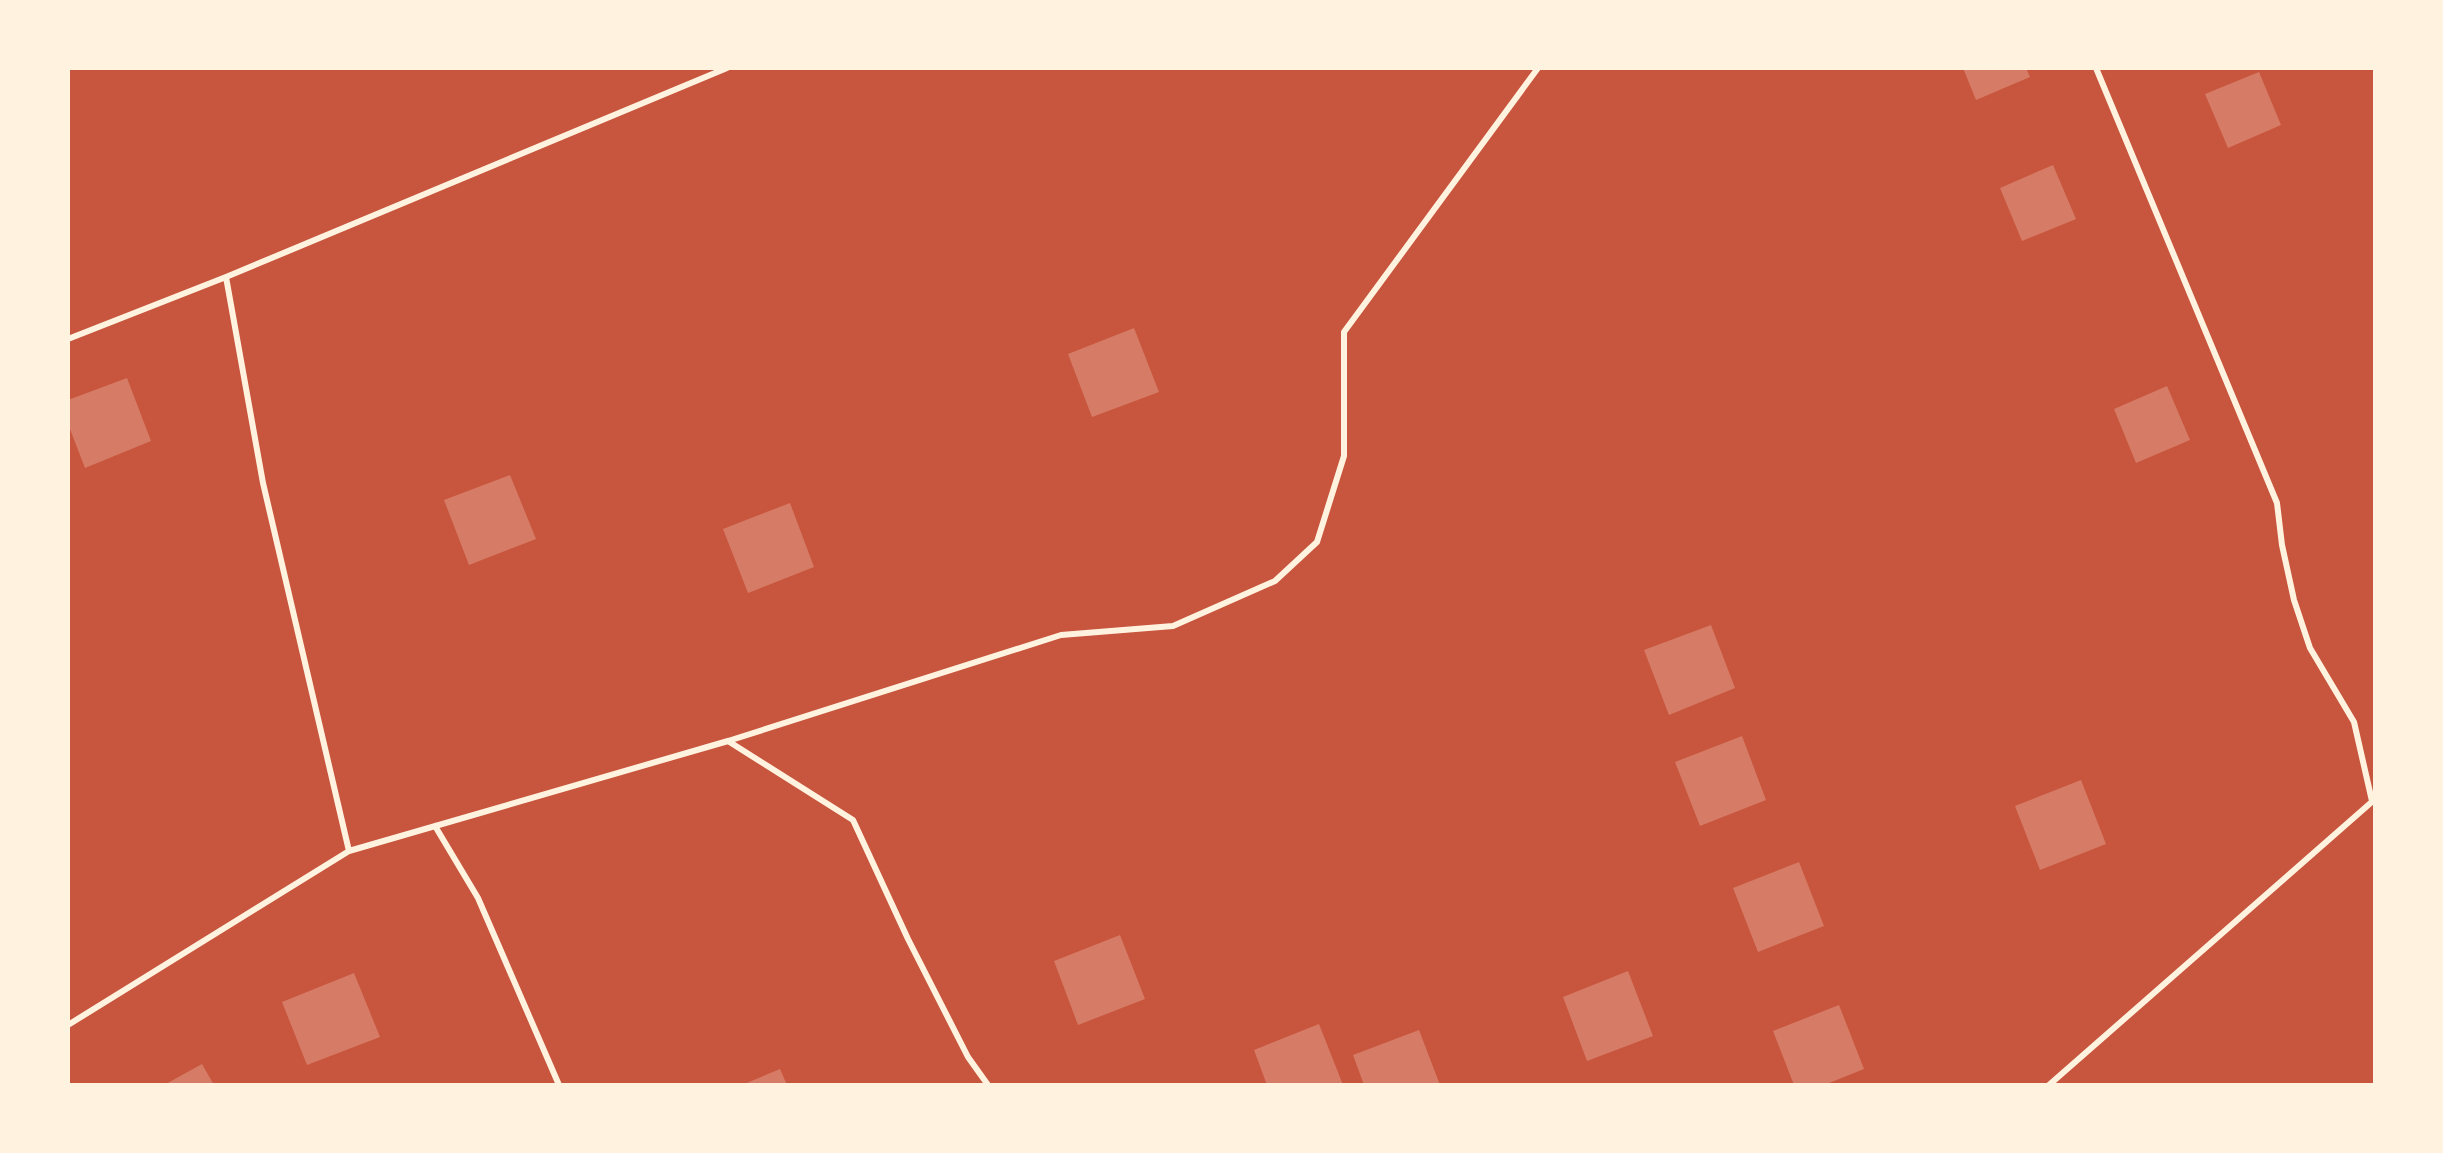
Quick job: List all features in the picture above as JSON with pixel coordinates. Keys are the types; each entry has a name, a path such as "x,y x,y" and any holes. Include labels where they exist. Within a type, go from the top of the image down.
{"lane":[{"path":"68,339 226,277 727,68"},
{"path":"68,1025 349,851 728,741 1061,635 1173,626 1275,581 1317,542 1344,456 1344,332 1538,68"},
{"path":"2049,1085 2374,800 2354,722 2310,648 2294,600 2277,503 2096,68"},
{"path":"226,277 263,483 349,851"},
{"path":"728,741 853,820 921,965 968,1057 988,1085"},
{"path":"435,826 478,898 559,1085"}],"building":[{"path":"1963,68 2026,68 2030,77 1976,100"},
{"path":"2259,72 2281,125 2228,148 2205,94"},
{"path":"2053,165 2076,219 2022,241 2000,188"},
{"path":"1134,328 1159,392 1092,417 1068,354"},
{"path":"127,378 151,441 85,468 68,424 68,400"},
{"path":"2167,386 2190,440 2136,463 2114,409"},
{"path":"510,475 536,539 469,565 444,500"},
{"path":"790,503 814,567 748,593 723,529"},
{"path":"1711,625 1735,688 1669,715 1644,650"},
{"path":"1742,736 1766,800 1700,826 1675,762"},
{"path":"2081,780 2106,844 2040,870 2015,806"},
{"path":"1799,862 1824,926 1758,952 1733,888"},
{"path":"1120,935 1145,999 1078,1025 1054,961"},
{"path":"1628,971 1653,1036 1587,1061 1563,997"},
{"path":"354,973 380,1037 307,1065 282,1002"},
{"path":"1839,1005 1864,1069 1824,1085 1794,1085 1773,1031"},
{"path":"1319,1024 1343,1085 1267,1085 1254,1050"},
{"path":"1419,1030 1440,1085 1364,1085 1353,1055"},
{"path":"202,1064 214,1085 164,1085"},
{"path":"780,1069 787,1085 742,1085"}]}
